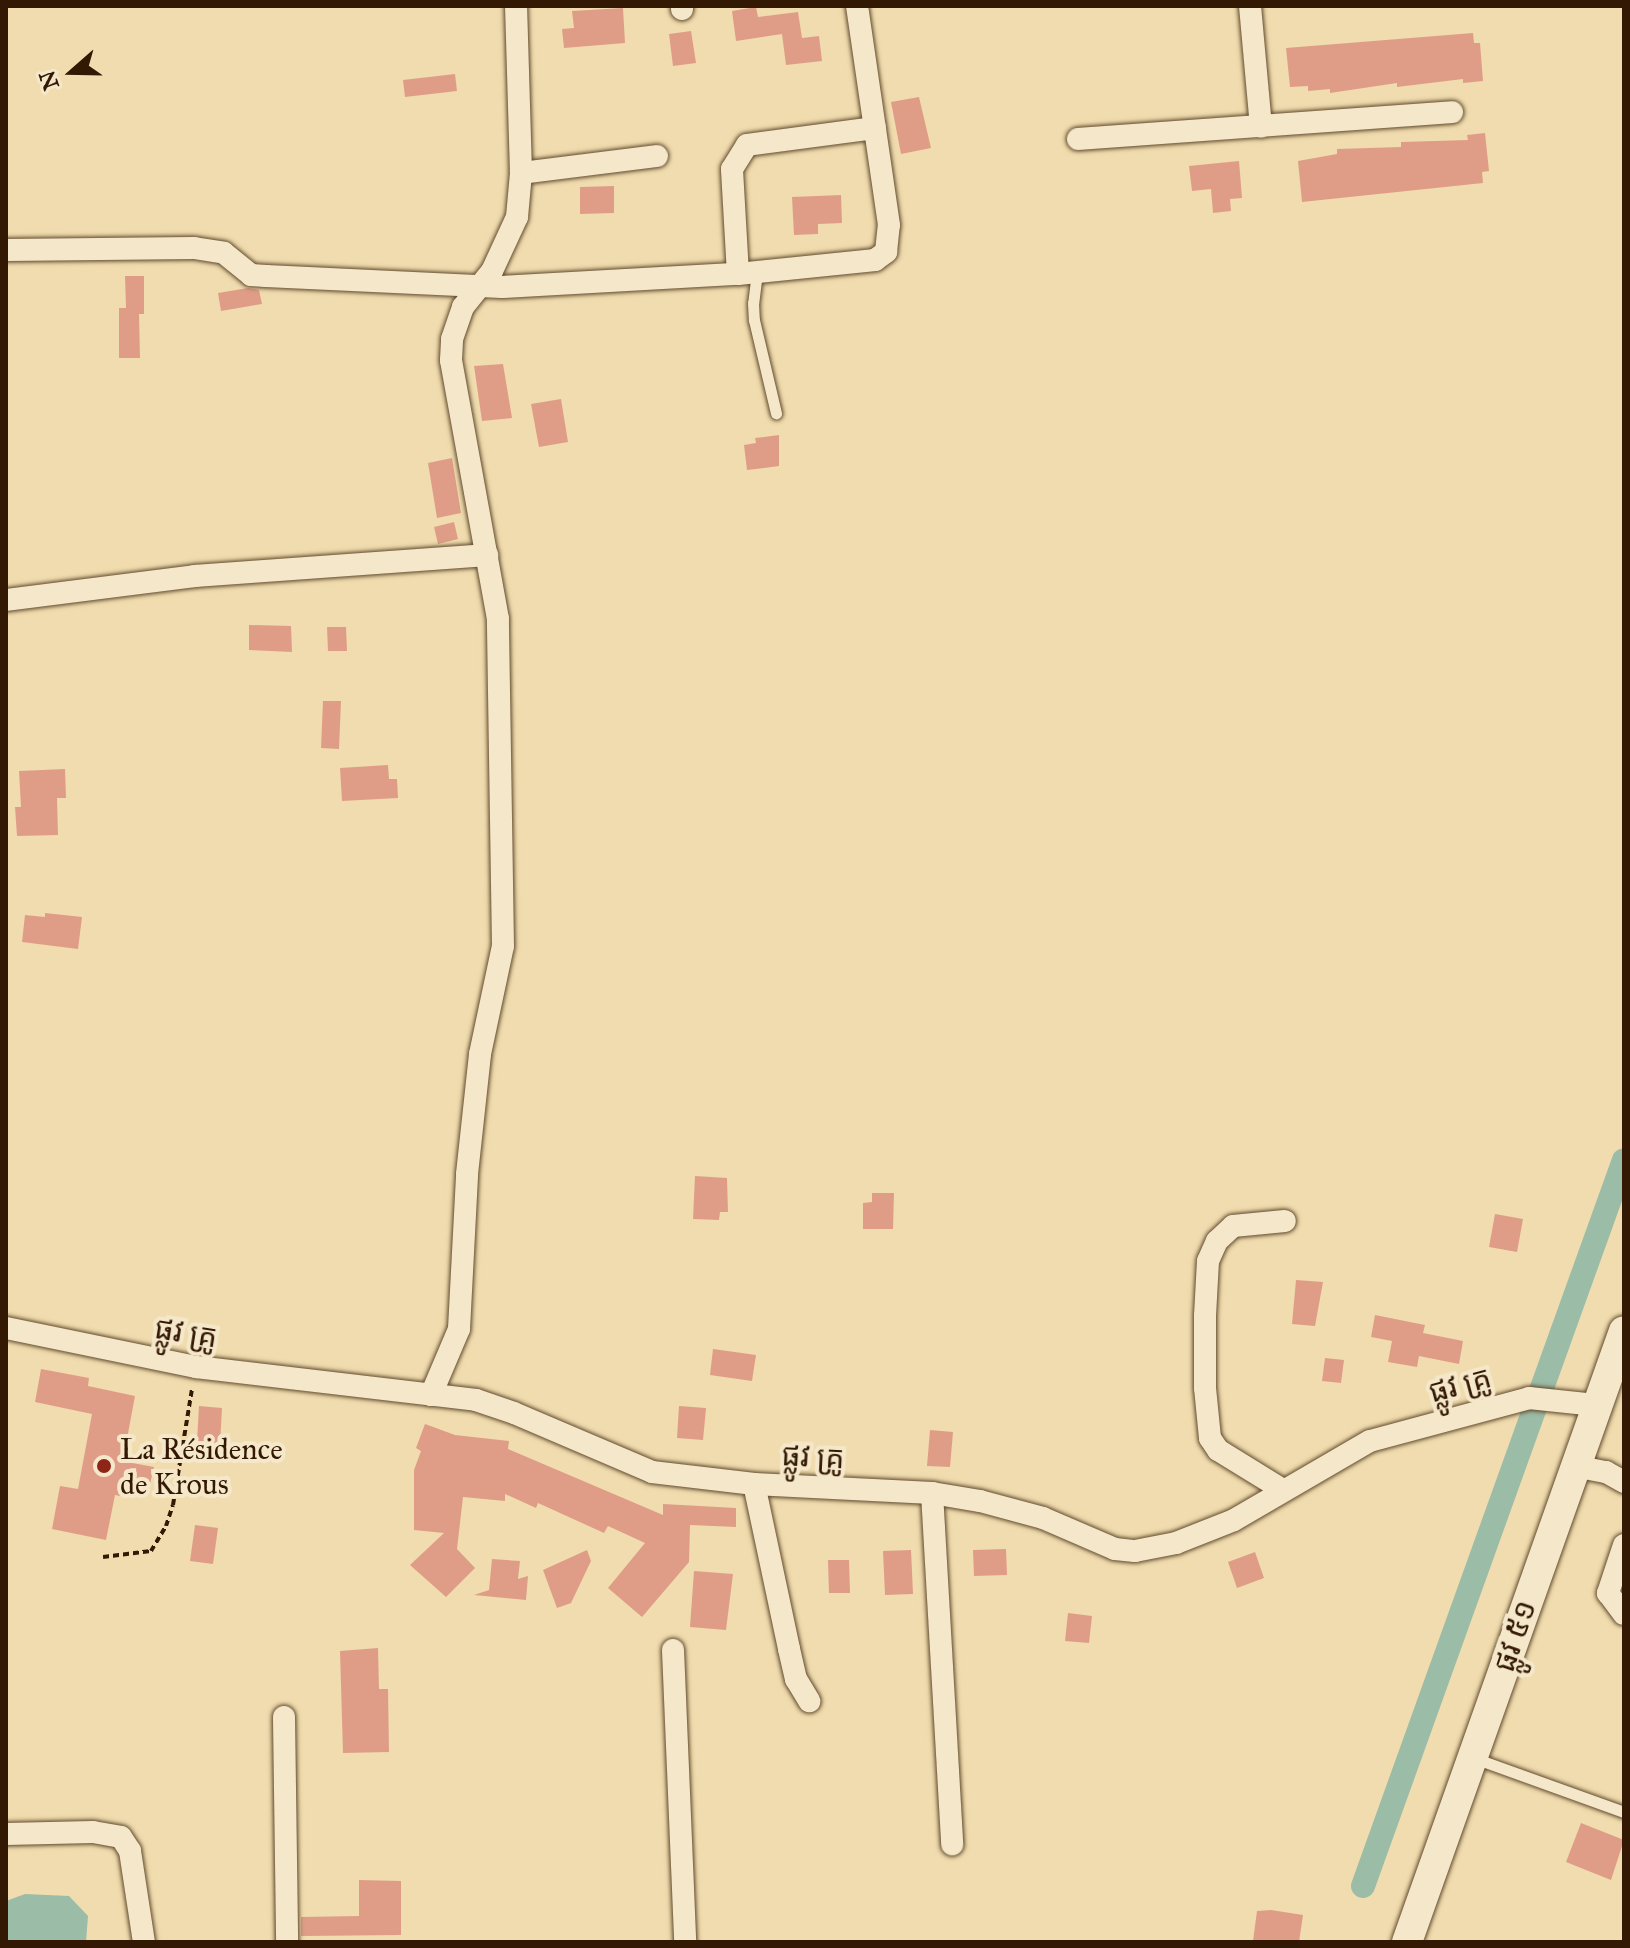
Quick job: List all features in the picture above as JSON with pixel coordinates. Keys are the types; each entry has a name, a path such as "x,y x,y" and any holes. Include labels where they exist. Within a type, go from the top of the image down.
{"main road":[{"name":"ផ្លូវ ៥១","path":"1407,1942 1574,1466 1585,1402 1624,1331"}],"street":[{"path":"431,1395 459,1329 467,1174 480,1054 503,946 498,619 451,360 456,323 463,307 481,286 505,247 517,217 521,173 516,6"},
{"path":"6,250 194,248 224,253 251,275 481,286 579,285 748,273 883,256 889,225 857,6"},
{"path":"1250,6 1261,126"},
{"path":"1078,139 1452,112"},
{"path":"748,273 732,169 747,145 875,128"},
{"path":"521,173 657,156"},
{"path":"6,600 195,576 487,555"},
{"path":"1283,1490 1218,1450 1210,1438 1205,1401 1205,1316 1208,1261 1217,1241 1233,1226 1285,1221"},
{"name":"ផ្លូវ គ្រូ","path":"6,1328 196,1367 431,1395 496,1406 652,1472 754,1484 932,1493 1013,1508 1095,1542 1135,1551 1176,1543 1234,1520 1370,1441 1529,1398 1585,1402"},
{"path":"1574,1466 1606,1472 1624,1482"},
{"path":"754,1484 796,1679 809,1701"},
{"path":"932,1493 952,1844"},
{"path":"1624,1545 1608,1593 1624,1614"},
{"path":"673,1650 685,1942"},
{"path":"284,1717 287,1942"},
{"path":"6,1834 93,1832 121,1837 130,1851 144,1942"}],"lane":[{"path":"748,273 754,320 776,413"},
{"path":"1474,1757 1624,1812"}],"path":[{"path":"103,1557 151,1551 166,1526 173,1505 196,1367"}],"shaded area":[{"path":"25,1894 69,1896 88,1916 86,1942 6,1942 6,1901"}],"building":[{"path":"756,7 758,17 798,12 802,38 819,36 822,61 786,65 782,34 736,41 732,11"},
{"path":"623,8 625,43 564,48 562,29 574,28 572,11"},
{"path":"691,31 696,63 673,66 669,34"},
{"path":"1473,33 1474,43 1480,43 1483,81 1463,83 1463,79 1397,87 1397,83 1330,93 1330,89 1308,91 1308,86 1290,87 1286,48"},
{"path":"455,74 457,91 405,97 403,80"},
{"path":"919,97 931,148 901,154 891,102"},
{"path":"1485,133 1489,171 1482,172 1483,183 1302,202 1298,161 1337,154 1337,149 1401,147 1401,142 1468,140 1467,135"},
{"path":"1239,161 1242,198 1230,199 1231,211 1213,213 1211,189 1192,191 1189,166"},
{"path":"614,186 614,213 580,214 580,187"},
{"path":"841,195 842,223 818,224 818,234 794,235 792,197"},
{"path":"125,276 144,276 144,314 139,314 140,358 119,358 119,308 126,308"},
{"path":"248,288 259,290 262,304 221,311 218,293"},
{"path":"503,364 512,418 482,421 474,366"},
{"path":"561,399 568,442 539,447 531,404"},
{"path":"779,435 779,466 747,470 744,445 756,443 755,438"},
{"path":"452,458 461,513 437,518 428,463"},
{"path":"454,522 458,539 438,544 434,527"},
{"path":"249,625 291,626 292,652 249,650"},
{"path":"327,627 346,627 347,651 328,651"},
{"path":"323,701 341,701 339,749 321,748"},
{"path":"388,765 389,779 397,779 398,798 342,801 340,768"},
{"path":"65,769 66,798 57,798 58,835 17,836 15,807 21,807 19,771"},
{"path":"45,913 82,917 78,949 22,942 25,915 45,917"},
{"path":"695,1176 727,1178 728,1212 720,1212 719,1220 693,1219"},
{"path":"872,1193 894,1193 893,1229 863,1229 863,1203 872,1202"},
{"path":"1495,1214 1523,1219 1517,1252 1489,1247"},
{"path":"1296,1280 1323,1282 1315,1326 1292,1324"},
{"path":"1375,1315 1425,1325 1423,1333 1463,1341 1459,1364 1419,1356 1417,1367 1388,1362 1392,1341 1371,1337"},
{"path":"713,1349 756,1355 752,1381 710,1375"},
{"path":"1325,1358 1344,1360 1341,1383 1322,1381"},
{"path":"41,1369 89,1378 88,1386 135,1396 126,1444 130,1445 127,1462 154,1467 150,1484 123,1479 120,1496 115,1495 106,1540 52,1529 60,1486 78,1489 92,1414 35,1402"},
{"path":"199,1406 222,1408 220,1444 197,1442"},
{"path":"679,1406 706,1408 703,1440 677,1438"},
{"path":"425,1424 455,1435 509,1441 508,1449 663,1515 663,1504 736,1508 736,1527 690,1525 689,1562 642,1617 608,1588 645,1543 608,1526 604,1533 538,1503 536,1508 505,1494 505,1501 463,1497 457,1549 475,1568 446,1597 410,1565 444,1533 414,1530 414,1470 421,1451 416,1448"},
{"path":"930,1430 953,1432 950,1467 927,1466"},
{"path":"195,1525 218,1528 213,1564 190,1561"},
{"path":"1006,1549 1007,1575 974,1576 973,1550"},
{"path":"587,1550 591,1561 571,1603 557,1608 543,1570"},
{"path":"911,1550 913,1594 885,1595 883,1551"},
{"path":"1255,1552 1264,1578 1237,1588 1228,1562"},
{"path":"492,1559 520,1561 518,1579 528,1576 526,1600 474,1595 489,1590"},
{"path":"828,1560 849,1560 850,1593 829,1593"},
{"path":"694,1571 733,1574 726,1630 690,1627"},
{"path":"1068,1613 1092,1616 1089,1643 1065,1641"},
{"path":"378,1648 379,1689 388,1689 389,1752 343,1753 340,1651"},
{"path":"1581,1823 1624,1840 1611,1880 1566,1862"},
{"path":"359,1880 401,1881 401,1935 301,1936 301,1917 359,1916"},
{"path":"1257,1911 1303,1915 1299,1942 1253,1941"}],"waterway":[{"path":"1363,1886 1624,1160"}],"place":[{"name":"La Résidence de Krous","path":"104,1466"}]}
